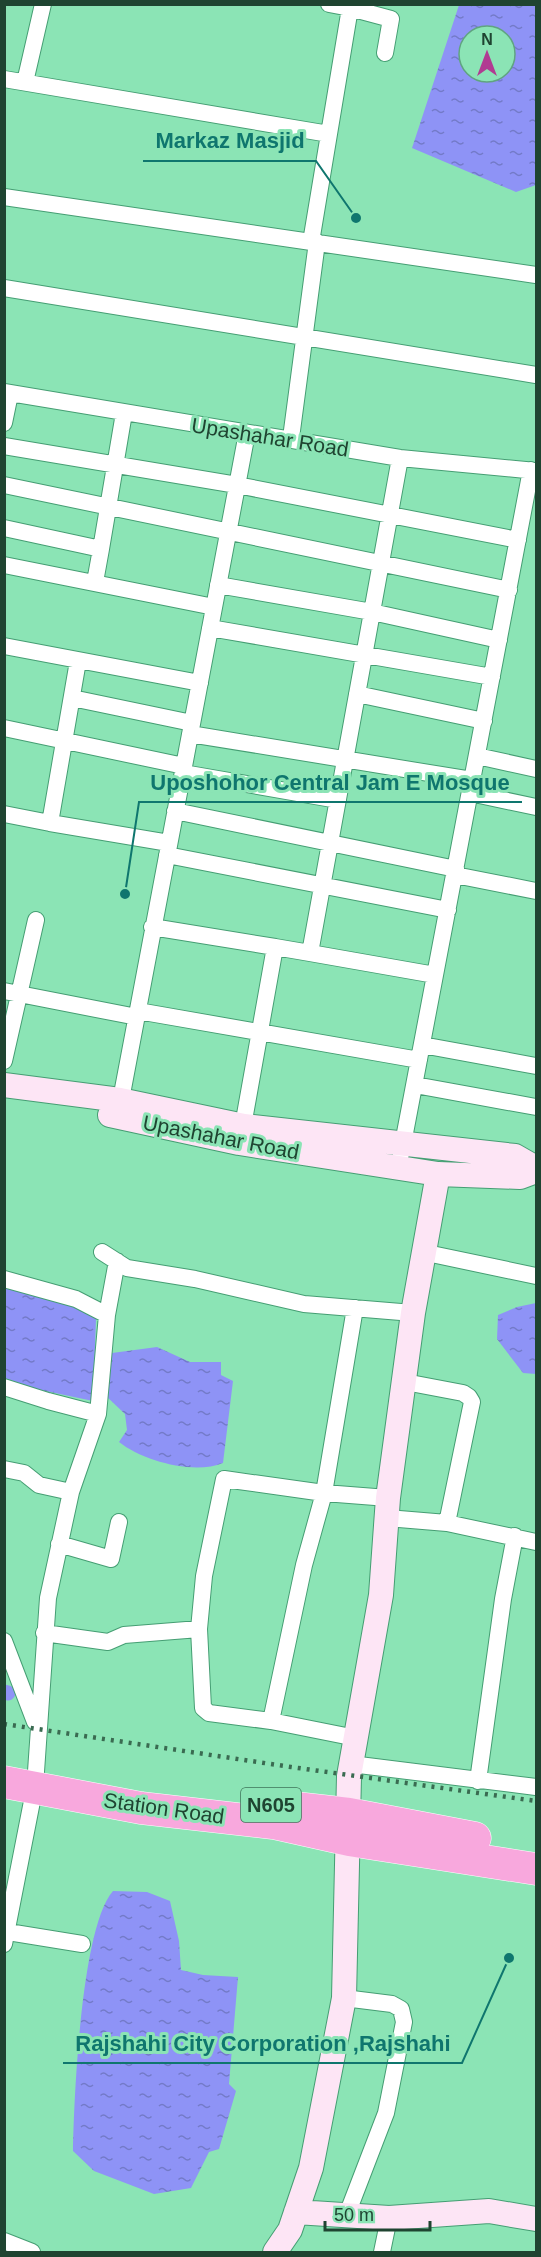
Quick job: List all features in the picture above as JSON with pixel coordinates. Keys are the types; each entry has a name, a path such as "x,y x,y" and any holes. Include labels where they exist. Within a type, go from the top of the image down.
{"highway":[{"name":"Station Road","path":"4,1782 24,1774 175,1794 349,1827 537,1869"},
{"name":"Station Road","path":"349,1827 537,1848"}],"street":[{"path":"25,82 43,4"},
{"path":"329,4 391,20 385,53"},
{"path":"291,438 305,337 314,242 350,8"},
{"path":"4,79 329,134"},
{"path":"4,197 537,275"},
{"path":"4,288 537,375"},
{"path":"4,423 7,393"},
{"name":"Upashahar Road","path":"7,393 247,434 291,438 400,458 534,471"},
{"path":"95,582 124,413"},
{"path":"4,1085 119,1108 247,434"},
{"path":"4,446 237,485 518,540"},
{"path":"310,953 400,458"},
{"path":"534,471 518,540 401,1155 515,1156 537,1170"},
{"path":"4,485 509,590"},
{"path":"4,528 101,549"},
{"path":"4,565 214,607"},
{"path":"218,585 372,612 499,640"},
{"path":"210,628 492,677"},
{"path":"4,646 200,682"},
{"path":"50,823 78,660"},
{"path":"357,694 484,721"},
{"path":"72,698 191,729 471,787 537,807"},
{"path":"4,728 65,739 184,770 338,800"},
{"path":"477,756 537,769"},
{"path":"175,812 330,843 537,891"},
{"path":"4,814 322,885 448,910"},
{"path":"4,1061 12,993 36,921"},
{"path":"152,927 435,975"},
{"path":"242,1135 275,947"},
{"path":"12,993 260,1032 537,1065"},
{"path":"415,1085 537,1107"},
{"name":"Upashahar Road","path":"4,1097 119,1108 242,1135 401,1155 438,1174 520,1178 537,1170"},
{"path":"275,2253 290,2230 310,2168 344,1998 351,1764 381,1595 388,1508 413,1313 422,1252 438,1174"},
{"path":"102,1252 127,1268 195,1279 303,1304 413,1313"},
{"path":"422,1252 537,1276"},
{"path":"82,1944 6,1938 24,1774 38,1729 48,1598 71,1492 98,1414 107,1315 117,1261"},
{"path":"4,1279 76,1299 107,1315"},
{"path":"271,1721 304,1565 324,1493 355,1308"},
{"path":"405,1382 463,1393 472,1402 447,1524"},
{"path":"4,1387 98,1414"},
{"path":"4,1469 24,1473 39,1485 71,1492"},
{"path":"356,1738 271,1721 225,1717 209,1713 203,1708 199,1629 204,1576 224,1479 324,1493 447,1524 537,1542"},
{"path":"59,1544 111,1559 119,1522"},
{"path":"478,1781 503,1599 515,1536"},
{"path":"44,1633 108,1642 124,1635 199,1629"},
{"path":"4,1641 38,1729"},
{"path":"351,1764 537,1787"},
{"path":"344,1998 392,2004 401,2009 404,2022 386,2113 346,2217"},
{"path":"296,2212 389,2218 489,2211 537,2219"},
{"path":"382,2253 389,2218"},
{"path":"4,2241 32,2253"}],"water":[{"path":"459,5 536,5 536,185 516,192 412,148"},
{"path":"4,1287 83,1307 96,1319 93,1401 36,1389 5,1378"},
{"path":"536,1303 536,1374 523,1373 497,1339 498,1315 517,1307"},
{"path":"157,1347 190,1362 221,1362 221,1375 233,1381 223,1463 198,1467 169,1464 141,1455 119,1442 127,1430 125,1414 106,1396 112,1353"},
{"path":"113,1891 147,1892 170,1901 179,1941 181,1970 203,1975 238,1977 229,2084 236,2091 219,2149 209,2152 191,2188 154,2194 94,2171 73,2151 81,2015 87,1975 93,1939 102,1910"}],"waterway":[{"path":"4,1692 8,1693"}],"railway":[{"path":"4,1724 536,1801"}],"place":[{"name":"Markaz Masjid","path":"356,218"},
{"name":"Uposhohor Central Jam E Mosque","path":"125,894"},
{"name":"Rajshahi City Corporation ,Rajshahi","path":"509,1958"}]}
